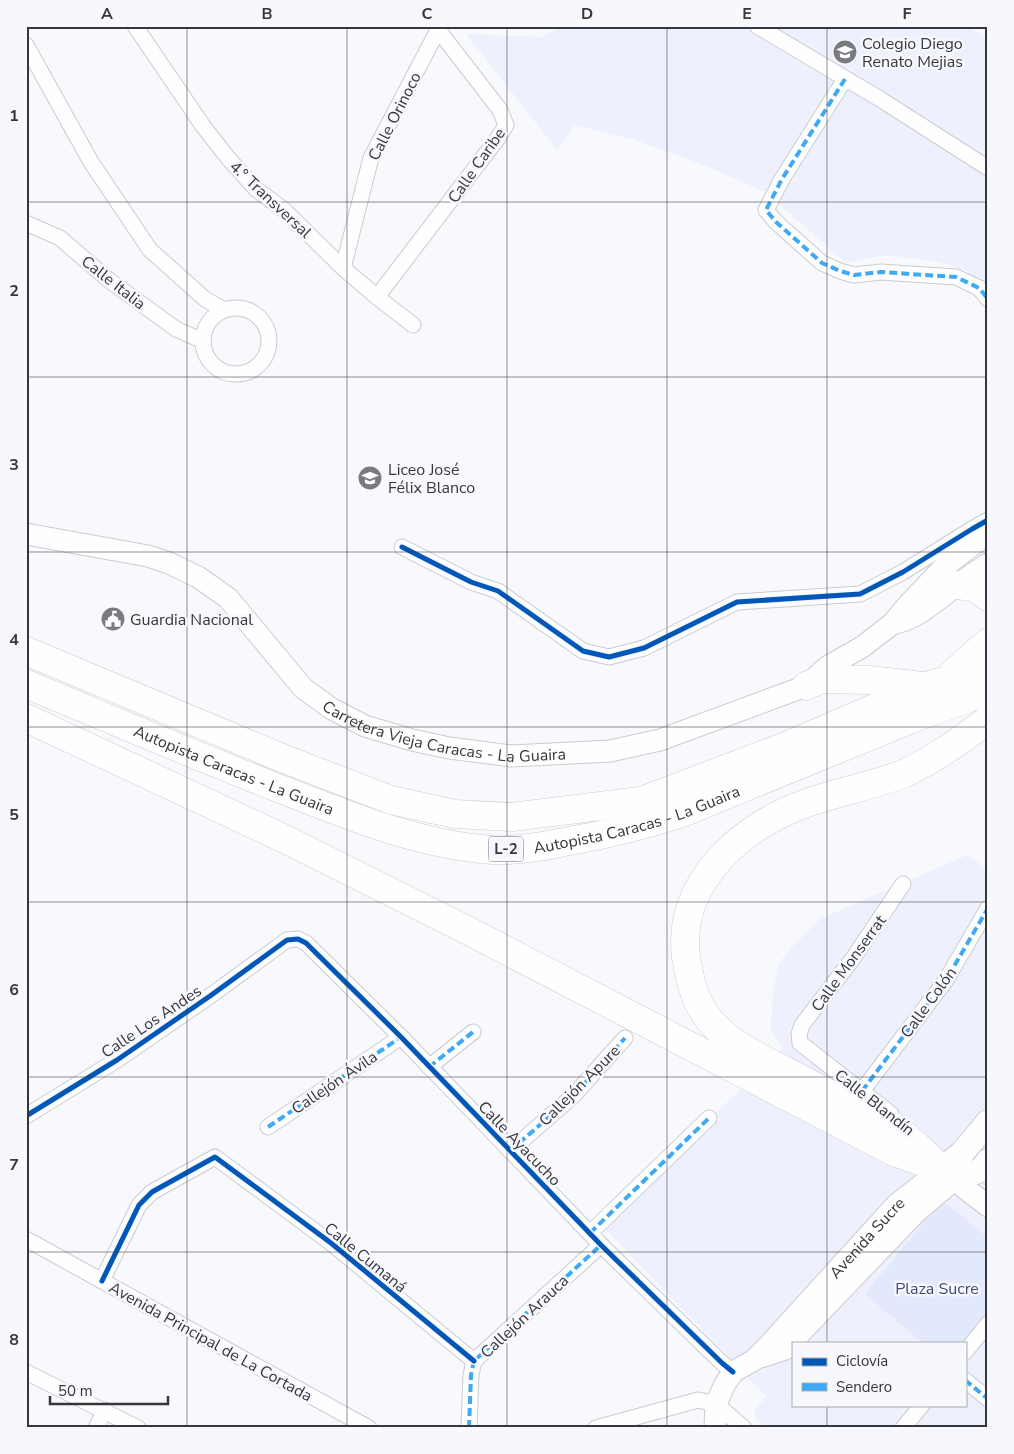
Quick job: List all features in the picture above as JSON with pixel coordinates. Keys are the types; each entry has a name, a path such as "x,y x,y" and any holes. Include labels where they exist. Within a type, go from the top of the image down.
{"highway":[{"path":"958,585 975,588 988,597"},
{"path":"806,686 822,679 934,683 981,650 988,642"},
{"name":"Autopista Caracas - La Guaira","path":"26,651 287,760 390,800 455,814 512,817 641,801 786,746 934,683 988,668"},
{"name":"Autopista Caracas - La Guaira","path":"26,684 228,769 337,812 403,833 439,842 493,850 534,848 612,834 648,825 682,813 914,718 988,691"},
{"path":"26,718 293,843 484,939 892,1151 948,1174"},
{"path":"948,1174 897,1129 758,1057 731,1040 714,1025 699,1005 690,981 685,937 693,900 703,880 732,845 775,817 806,803 903,774 927,762 988,720"}],"main road":[{"path":"892,624 944,567 988,533"},
{"name":"Carretera Vieja Caracas - La Guaira","path":"26,534 148,556 169,563 198,577 228,598 304,688 332,709 365,726 412,740 449,748 512,756 610,751 660,740 806,686 827,667 862,647 892,624"},
{"path":"892,624 905,621 920,614 988,564"},
{"name":"Avenida Sucre","path":"948,1174 962,1153 988,1122"},
{"name":"Avenida Sucre","path":"733,1372 754,1360 768,1346 897,1204 948,1174 981,1170 988,1161"},
{"path":"948,1174 988,1206"},
{"path":"714,1428 716,1404 733,1372"}],"street":[{"name":"4.° Transversal","path":"134,26 203,126 256,189 284,210 343,268 414,325"},
{"path":"756,26 988,168"},
{"name":"Calle Orinoco","path":"343,268 371,158 440,28"},
{"name":"Calle Caribe","path":"377,297 506,125 500,110 440,28"},
{"path":"26,45 91,162 150,250 205,299 224,310"},
{"path":"845,79 782,179 766,210 776,222 822,263 840,271 854,275 881,272 956,277 979,288 988,299"},
{"name":"Calle Italia","path":"26,223 60,238 117,286 176,329 203,341"},
{"path":"235,308 247,310 257,316 265,325 268,347 258,365 249,371 238,374 218,369 205,352 203,341 208,323 215,315 224,310 235,308"},
{"path":"402,547 471,582 498,591 583,651 609,657 644,648 737,602 860,594 903,572 988,520"},
{"name":"Calle Monserrat","path":"800,1043 798,1034 802,1026 854,957 903,884"},
{"name":"Calle Colón","path":"862,1091 946,980 988,908"},
{"name":"Calle Ayacucho","path":"287,940 298,939 306,943 401,1037 601,1245 733,1372"},
{"name":"Calle Los Andes","path":"26,1116 117,1060 287,940"},
{"path":"429,1068 473,1032"},
{"name":"Callejón Ávila","path":"268,1127 401,1037"},
{"name":"Callejón Apure","path":"510,1151 574,1095 625,1038"},
{"name":"Calle Blandín","path":"800,1043 926,1143 948,1174"},
{"path":"590,1233 709,1118"},
{"name":"Calle Cumaná","path":"102,1281 139,1205 152,1192 215,1157 331,1244 474,1362"},
{"name":"Avenida Principal de La Cortada","path":"26,1239 369,1428"},
{"name":"Callejón Arauca","path":"469,1428 471,1375 474,1362 601,1245"},
{"path":"966,1351 988,1324"},
{"path":"26,1372 138,1428"},
{"path":"966,1381 988,1399"},
{"path":"596,1428 698,1400 716,1404 744,1428"},
{"path":"903,1428 921,1406"},
{"path":"96,1428 105,1410"}],"shaded area":[{"path":"562,26 967,26 988,39 988,289 986,285 965,270 938,262 887,255 846,263 765,192 701,164 635,140 575,125 557,150 466,34 542,37"},
{"path":"967,855 988,870 988,1428 766,1428 756,1419 755,1410 766,1396 602,1226 782,1048 771,1029 773,991 779,963 820,919"}],"green space":[{"name":"Plaza Sucre","path":"942,1200 988,1238 988,1314 965,1342 922,1342 865,1294"}],"marked path":[{"path":"845,79 782,179 766,210 776,222 822,263 840,271 854,275 881,272 956,277 979,288 988,299"},
{"path":"862,1091 946,980 988,908"},
{"path":"429,1067 473,1032"},
{"path":"268,1127 401,1037"},
{"path":"510,1151 574,1095 625,1038"},
{"path":"590,1233 709,1118"},
{"path":"469,1428 471,1375 474,1361 601,1245"},
{"path":"966,1381 988,1399"}],"cycle path":[{"path":"402,547 471,582 498,591 583,651 609,657 644,648 737,602 860,594 903,572 988,520"},
{"path":"26,1116 117,1060 287,940 298,939 306,943 401,1037 601,1245 733,1372"},
{"path":"102,1281 139,1205 152,1192 215,1157 331,1243 474,1361"}],"place":[{"name":"Colegio Diego Renato Mejias","path":"845,52"},
{"name":"Liceo José Félix Blanco","path":"370,478"},
{"name":"Guardia Nacional","path":"113,619"}]}
